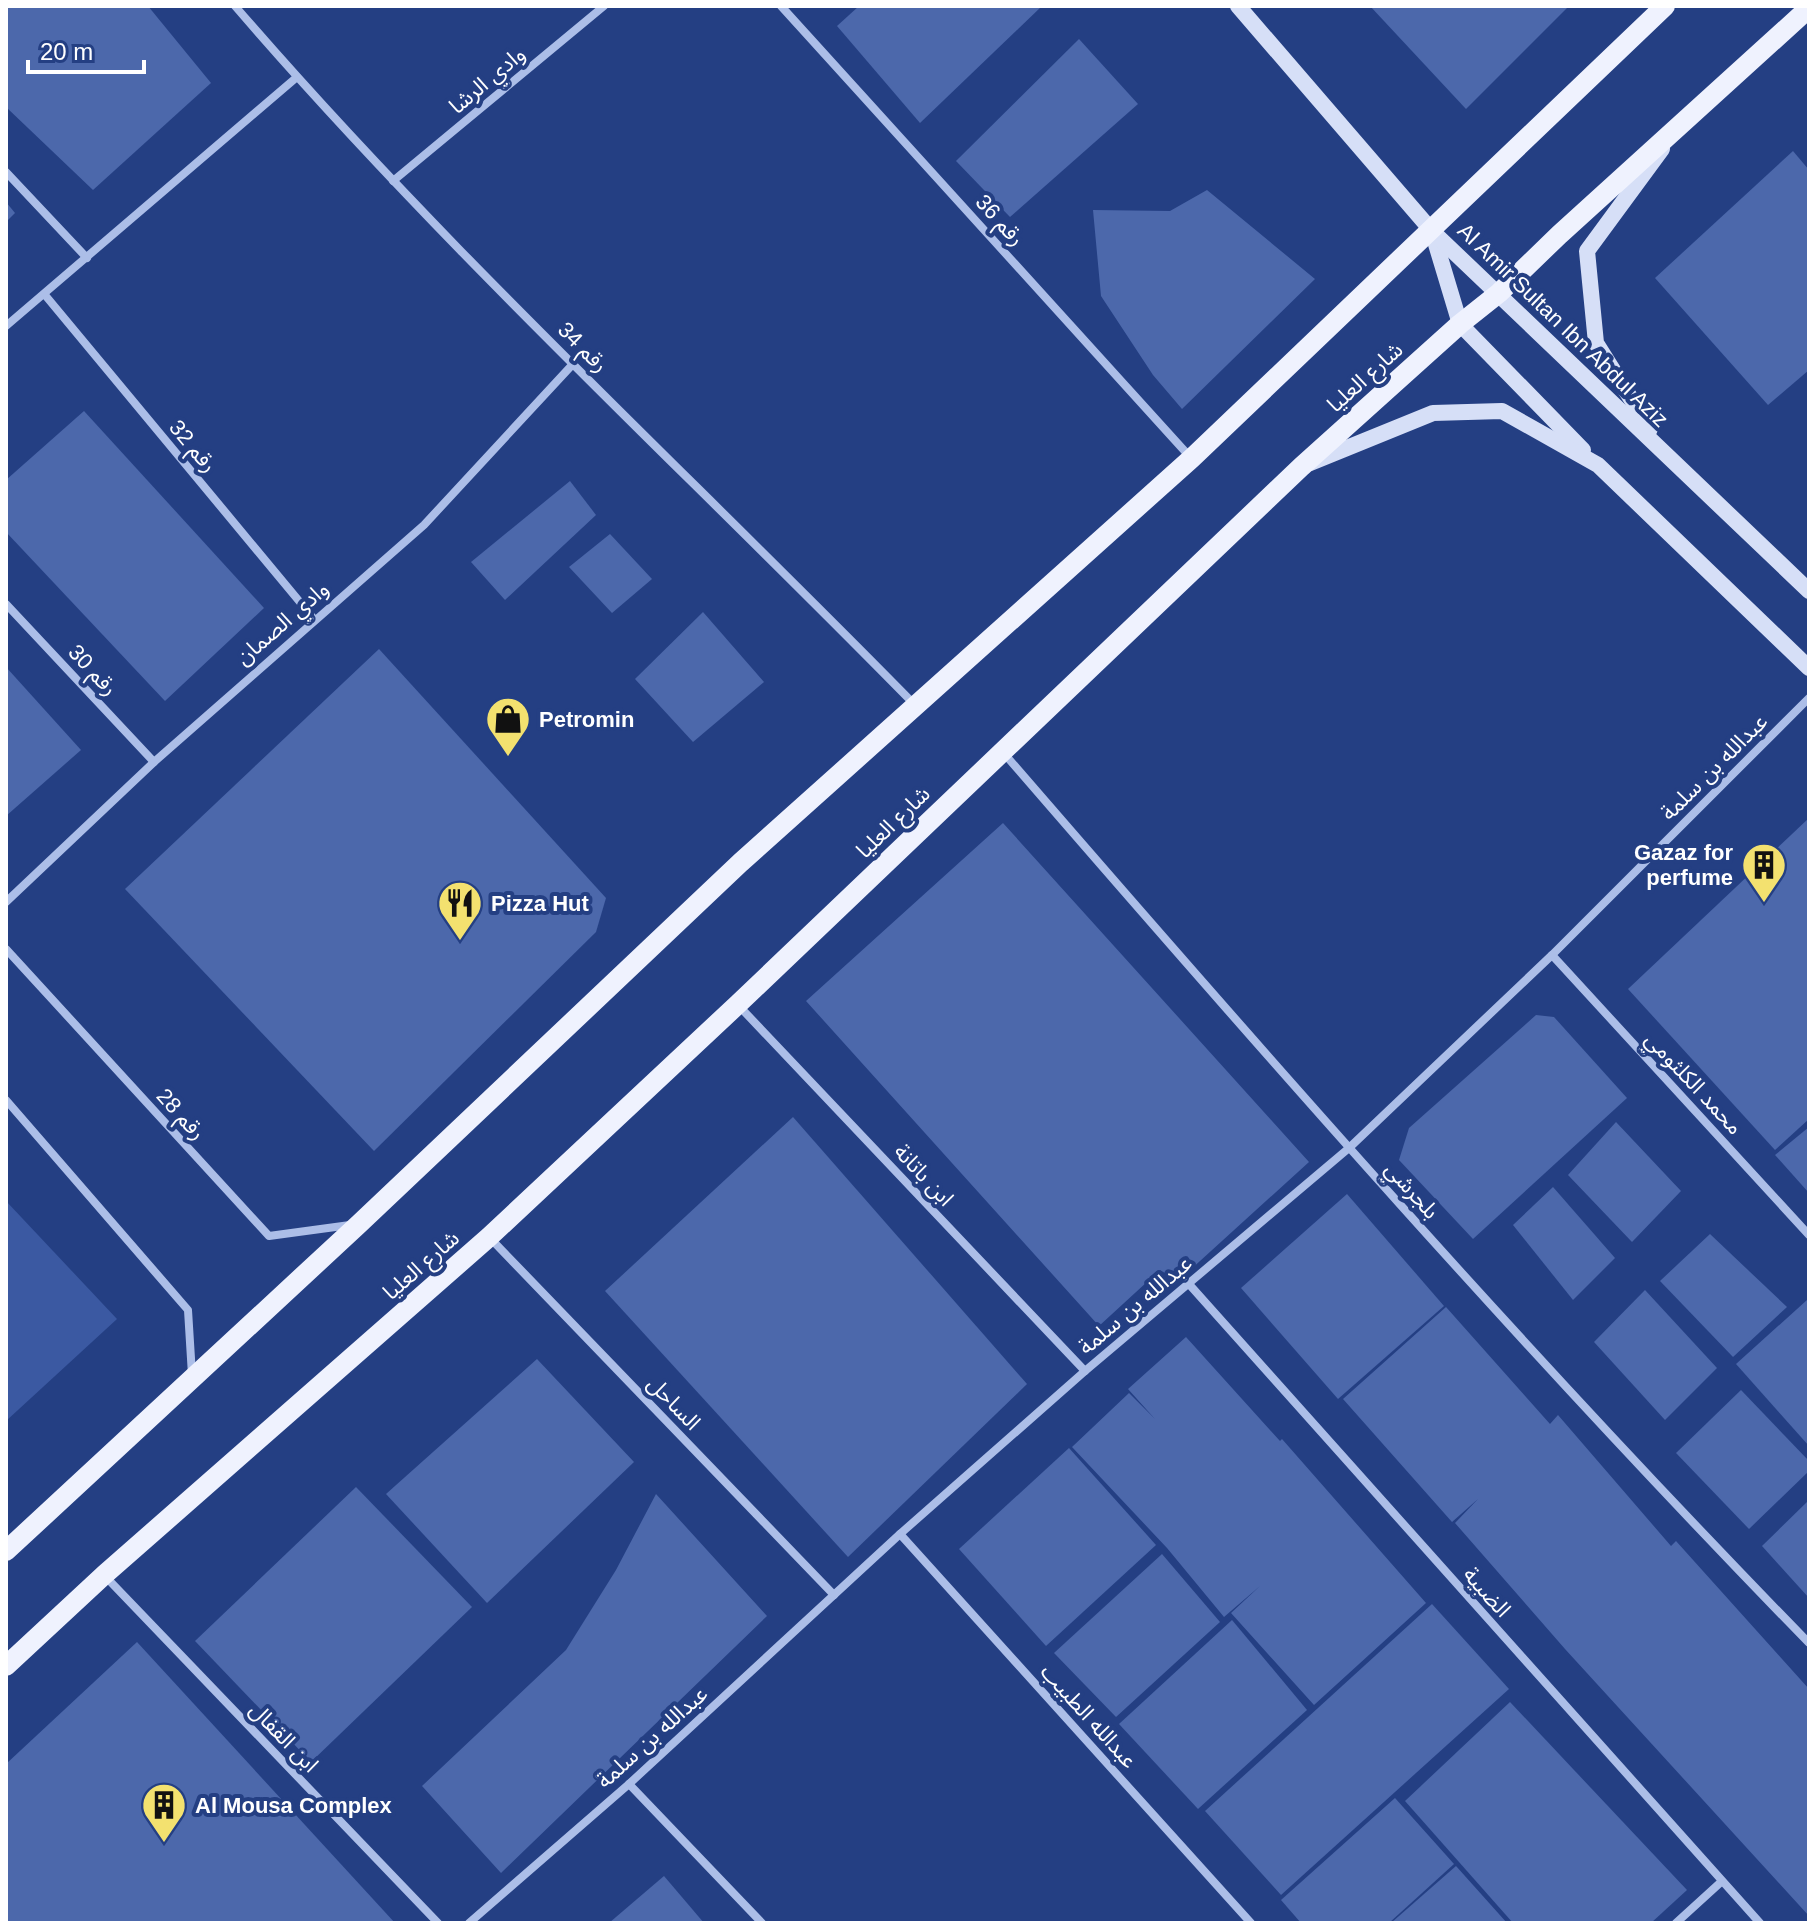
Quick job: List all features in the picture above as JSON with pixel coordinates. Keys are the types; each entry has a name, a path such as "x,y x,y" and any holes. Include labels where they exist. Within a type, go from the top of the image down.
{"main road":[{"path":"6,1551 359,1224 729,874 1192,458 1665,6"},
{"name":"شارع العليا","path":"6,1666 104,1575 489,1237 1301,467 1460,324 1499,293 1809,8"}],"street":[{"name":"رقم 34","path":"235,6 393,181 915,705"},
{"name":"وادي الرشا","path":"393,181 604,6"},
{"name":"رقم 36","path":"781,6 1192,458"},
{"name":"Al Amir Sultan Ibn Abdul Aziz","path":"1238,6 1432,231 1809,591"},
{"path":"6,326 297,77"},
{"name":"Al Amir Sultan Ibn Abdul Aziz","path":"1663,451 1596,343 1587,251 1676,131"},
{"path":"6,172 87,258"},
{"path":"1432,231 1460,324 1598,465 1809,668"},
{"name":"رقم 32","path":"45,295 314,619"},
{"name":"وادي الصمان","path":"6,902 154,762 424,525 573,364"},
{"path":"1301,467 1433,413 1502,411 1598,465"},
{"name":"رقم 30","path":"6,604 154,762"},
{"name":"عبدالله بن سلمة","path":"469,1923 629,1784 900,1534 1085,1371 1349,1148 1552,955 1809,698"},
{"name":"بلجرشي","path":"1002,750 1349,1148 1687,1518 1809,1643"},
{"name":"رقم 28","path":"6,949 269,1236 359,1224"},
{"name":"محمد الكلثومي","path":"1552,955 1809,1235"},
{"name":"ابن باتانة","path":"738,1004 1085,1371"},
{"path":"6,1100 188,1310 192,1378"},
{"name":"الساحل","path":"489,1237 834,1595"},
{"name":"الضبية","path":"1188,1283 1760,1923"},
{"name":"عبدالله الطبيب","path":"900,1534 1251,1923"},
{"name":"ابن القفال","path":"104,1575 438,1923"},
{"path":"629,1784 762,1923"},
{"path":"1676,1923 1721,1882"}],"shaded area":[{"path":"6,1201 117,1319 6,1421"}],"building":[{"path":"6,6 148,6 211,83 93,190 6,107"},
{"path":"859,6 1042,6 920,123 837,26"},
{"path":"1370,6 1569,6 1466,109"},
{"path":"1079,39 1138,104 1010,217 956,161"},
{"path":"1793,151 1809,170 1809,370 1768,405 1655,278"},
{"path":"1207,190 1315,279 1182,409 1153,375 1101,296 1093,210 1170,211"},
{"path":"6,202 15,213 6,222"},
{"path":"84,411 264,608 165,701 6,532 6,480"},
{"path":"570,481 596,515 505,600 471,562"},
{"path":"610,534 652,579 612,613 569,567"},
{"path":"703,612 764,682 693,742 635,679"},
{"path":"379,649 606,898 596,932 374,1151 125,889"},
{"path":"6,667 81,750 6,816"},
{"name":"Gazaz for perfume","path":"1809,818 1809,1119 1775,1150 1628,989"},
{"path":"1003,823 1309,1162 1178,1281 1160,1270 1099,1326 806,1001"},
{"path":"1536,1015 1554,1017 1627,1098 1473,1239 1399,1160 1409,1128"},
{"path":"793,1117 1027,1384 848,1557 605,1291"},
{"path":"1616,1122 1681,1191 1632,1242 1568,1175"},
{"path":"1809,1127 1809,1193 1775,1155"},
{"path":"1553,1187 1615,1258 1573,1300 1513,1225"},
{"path":"1347,1194 1444,1306 1338,1399 1241,1288"},
{"path":"1710,1234 1787,1307 1733,1357 1660,1281"},
{"path":"1645,1290 1717,1368 1665,1420 1594,1342"},
{"path":"1807,1300 1809,1302 1809,1446 1736,1364"},
{"path":"1446,1307 1550,1424 1558,1415 1671,1546 1676,1541 1809,1689 1809,1916 1565,1649 1455,1523 1478,1499 1452,1522 1343,1399"},
{"path":"1186,1337 1280,1441 1282,1439 1426,1603 1314,1705 1231,1613 1260,1586 1224,1617 1167,1548 1072,1447 1129,1393 1155,1419 1128,1389"},
{"path":"537,1359 634,1462 487,1603 386,1494"},
{"path":"1741,1390 1809,1461 1809,1471 1749,1529 1676,1453"},
{"path":"1069,1448 1156,1545 1046,1646 959,1549"},
{"path":"356,1487 472,1607 311,1762 195,1641"},
{"path":"656,1494 767,1616 501,1873 422,1786 566,1650 616,1570"},
{"path":"1809,1500 1809,1598 1762,1546"},
{"path":"1162,1554 1220,1622 1116,1717 1054,1653"},
{"path":"1432,1604 1509,1689 1281,1895 1205,1811"},
{"path":"1232,1620 1307,1710 1198,1809 1119,1724"},
{"name":"Al Mousa Complex","path":"137,1642 395,1923 6,1923 6,1764"},
{"path":"1510,1702 1687,1890 1651,1923 1513,1923 1405,1801"},
{"path":"1395,1798 1454,1864 1389,1923 1301,1923 1281,1900"},
{"path":"1456,1866 1507,1923 1391,1923"},
{"path":"664,1876 704,1923 609,1923"}],"place":[{"name":"Petromin","path":"508,758"},
{"name":"Gazaz for perfume","path":"1764,904"},
{"name":"Pizza Hut","path":"460,942"},
{"name":"Al Mousa Complex","path":"164,1844"}]}
